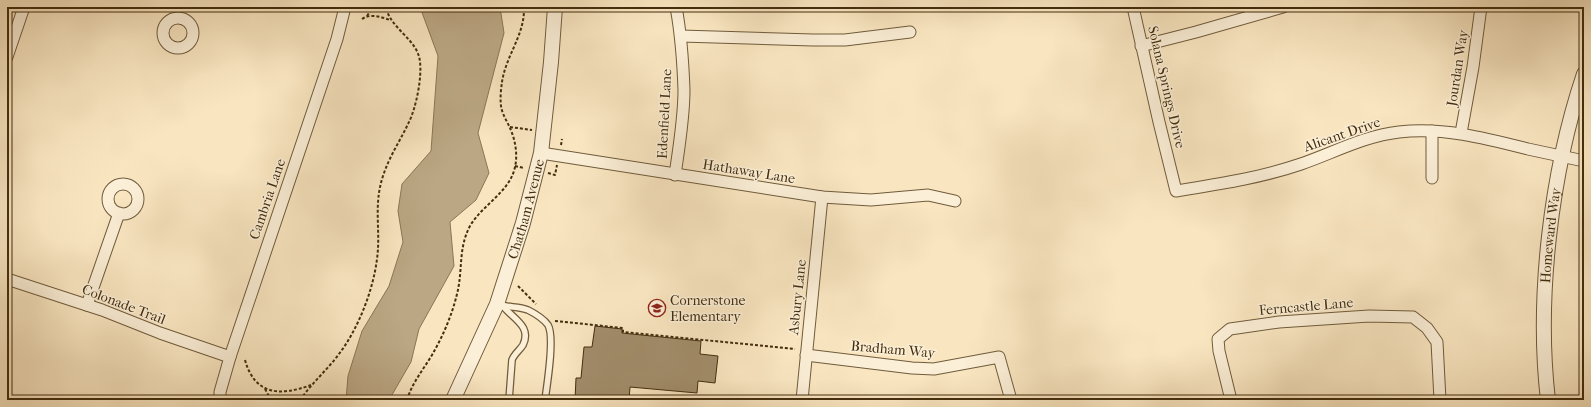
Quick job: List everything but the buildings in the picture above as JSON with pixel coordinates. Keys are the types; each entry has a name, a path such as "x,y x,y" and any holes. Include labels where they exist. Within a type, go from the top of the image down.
{"street":[{"path":"7,57 24,7"},
{"path":"183,18 187,7"},
{"name":"Cambria Lane","path":"220,400 220,392 230,358 337,39 345,7"},
{"name":"Chatham Avenue","path":"453,400 500,305 523,223 541,153 551,62 555,7"},
{"name":"Edenfield Lane","path":"675,175 681,137 684,91 681,36 676,7"},
{"name":"Solana Springs Drive","path":"1133,7 1172,173"},
{"path":"1141,46 1204,30 1283,7"},
{"name":"Jourdan Way","path":"1461,133 1473,67 1481,7"},
{"path":"681,36 845,40 910,32"},
{"name":"Homeward Way","path":"1548,400 1546,373 1545,293 1552,213 1573,105 1584,74"},
{"path":"1432,131 1432,178"},
{"name":"Alicant Drive","path":"1172,173 1176,191 1234,182 1270,174 1302,164 1380,135 1400,132 1432,131 1461,133 1584,161"},
{"name":"Hathaway Lane","path":"541,153 822,197 871,200 928,195 955,200"},
{"name":"Asbury Lane","path":"802,400 822,197"},
{"path":"87,305 119,213"},
{"name":"Colonade Trail","path":"7,279 87,305 230,358"},
{"name":"Ferncastle Lane","path":"1231,400 1219,351 1218,339 1230,329 1279,322 1369,316 1413,317 1427,328 1437,342 1440,400"},
{"name":"Bradham Way","path":"806,354 912,368 934,369 999,357 1011,400"}],"lane":[{"path":"500,305 521,322 525,328 522,348 512,360 509,400"},
{"path":"500,305 520,307 540,316 548,326 551,341 545,400"}],"path":[{"path":"362,19 367,16 373,7"},
{"path":"386,7 391,21"},
{"path":"407,400 412,387 433,354 453,310 461,276 462,248 465,237 478,215 500,194 513,174 515,166 514,137 501,106 501,95 506,65 522,26 524,7"},
{"path":"300,400 353,335 374,277 377,258 377,210 380,188 388,162 409,122 419,88 420,61 418,53 412,42 391,21 381,17 367,16"},
{"path":"551,321 623,328 623,332 795,349"},
{"path":"246,360 252,376 264,388 271,400"},
{"path":"264,388 274,391 287,391 312,385"}],"shaded area":[{"path":"420,7 500,7 504,33 478,133 489,173 476,200 450,222 454,266 419,329 411,362 389,400 346,400 348,376 362,331 389,286 403,242 398,211 402,184 431,151 438,56"}],"place":[{"name":"Cornerstone Elementary","path":"657,308"}]}
